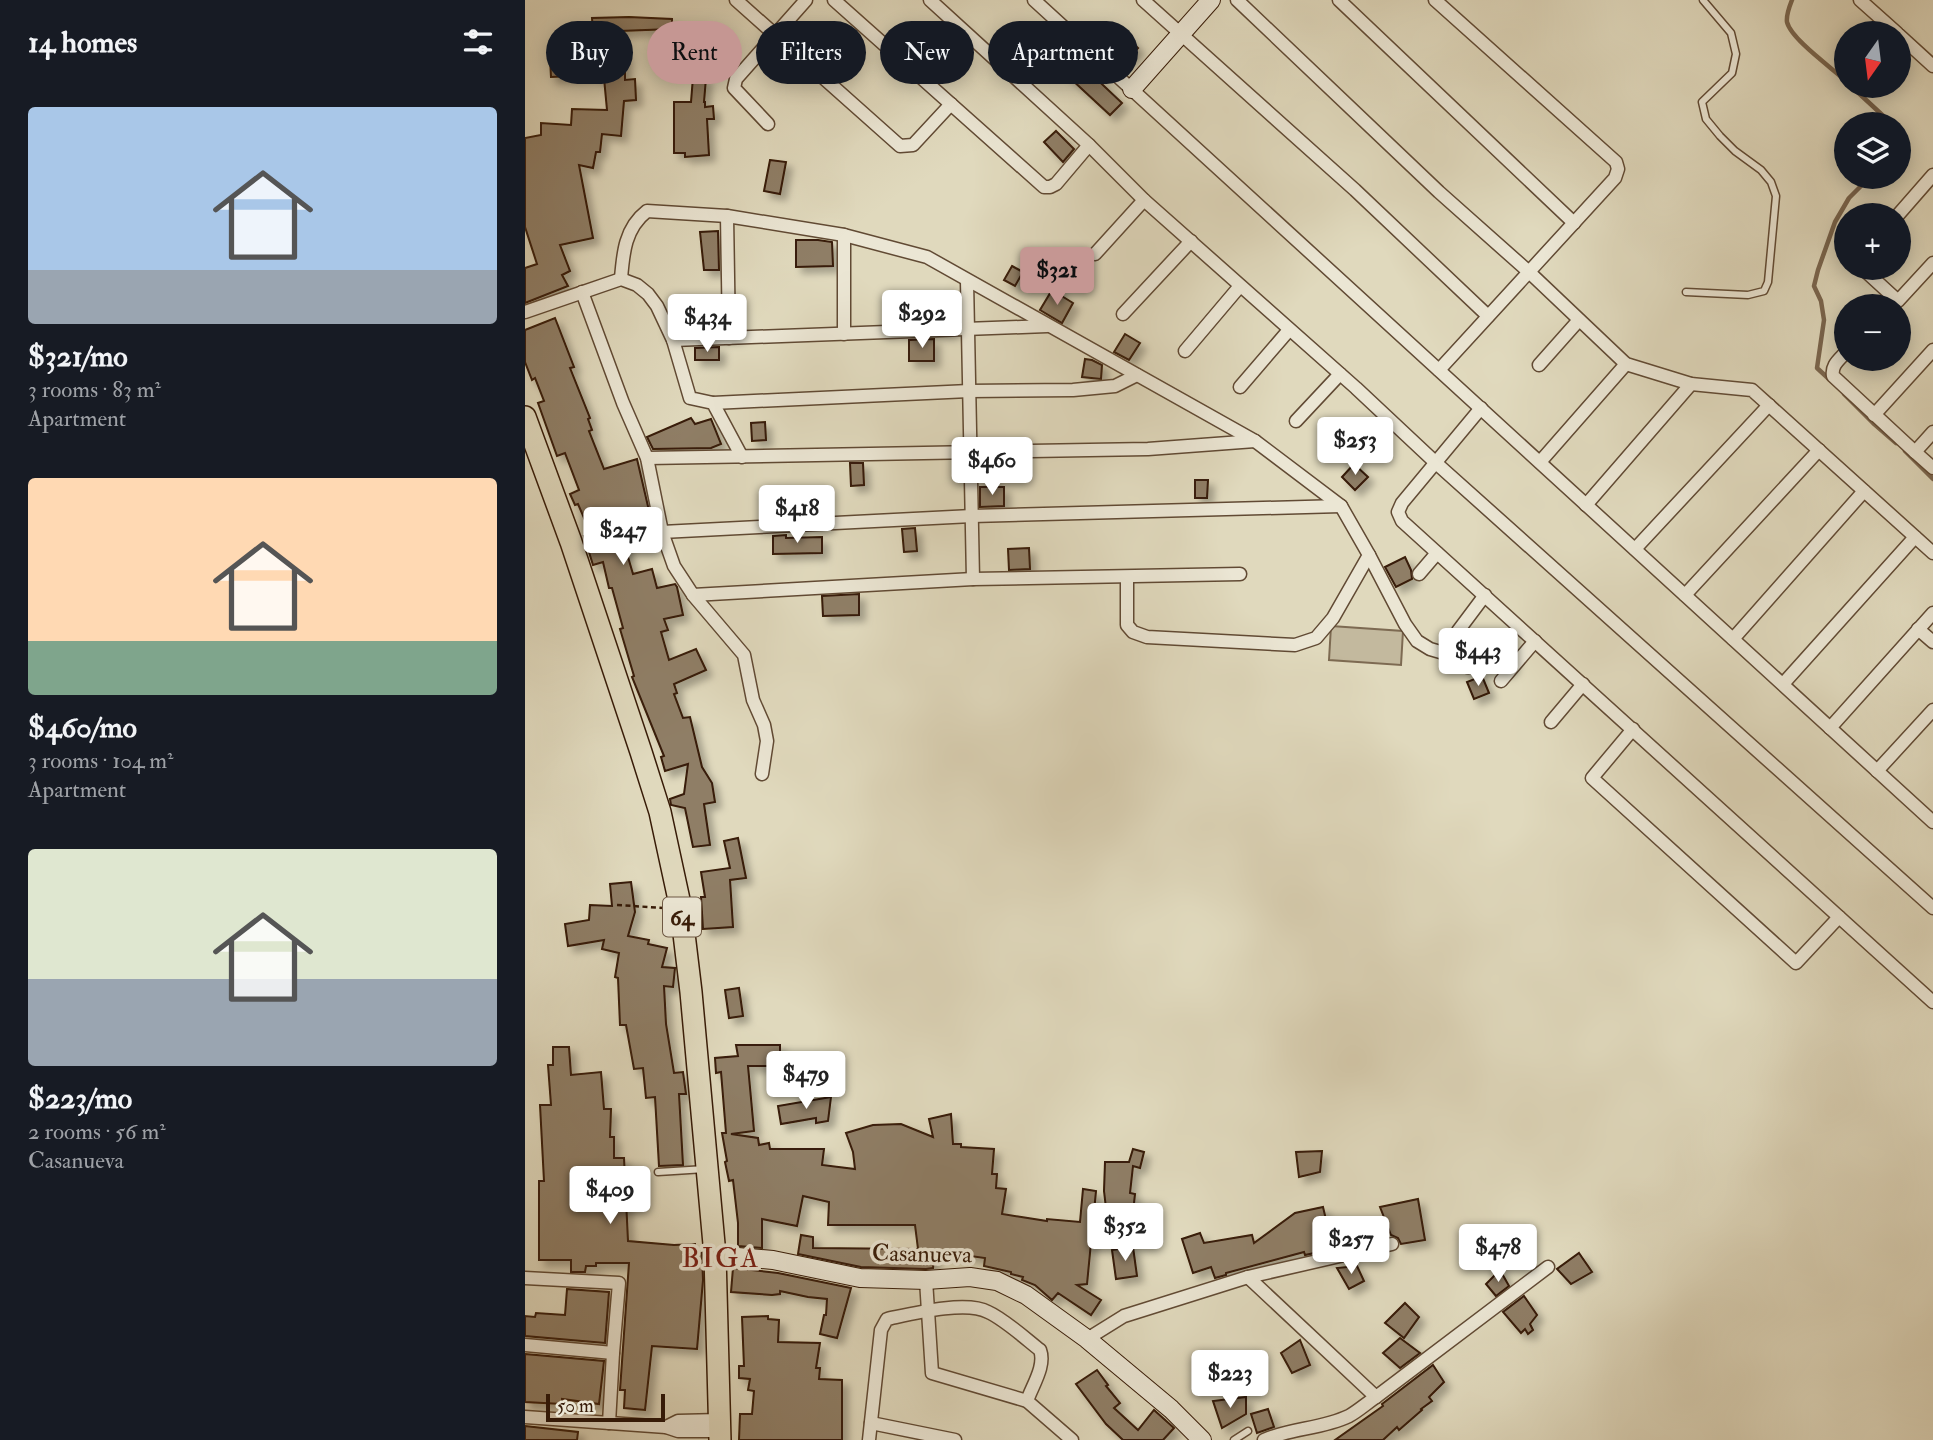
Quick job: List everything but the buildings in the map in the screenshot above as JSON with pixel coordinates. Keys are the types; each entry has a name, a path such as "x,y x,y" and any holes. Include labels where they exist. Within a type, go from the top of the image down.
{"main road":[{"name":"64","path":"525,417 571,542 645,764 660,812 681,909 715,1255 720,1431"}],"street":[{"path":"736,0 758,21"},
{"path":"787,21 806,0"},
{"path":"834,0 1044,187 1056,184 1089,145"},
{"path":"929,0 1089,145 1144,200 1933,908"},
{"path":"1034,0 1877,771 1931,817"},
{"path":"1143,0 1355,190 1488,316"},
{"path":"1132,89 1211,0"},
{"path":"1237,0 1439,192 1626,364 1691,384 1752,390 1933,553"},
{"path":"1339,0 1574,223"},
{"path":"1435,0 1616,162 1618,169 1615,178 1439,370"},
{"path":"1860,0 1883,21"},
{"path":"1911,46 1933,66"},
{"path":"756,56 736,79 734,88 768,124"},
{"path":"829,84 900,146 913,145 951,104"},
{"path":"1908,203 1933,175"},
{"path":"1095,254 1144,200"},
{"path":"621,279 623,253 629,232 636,219 647,211 727,216 844,235 927,257 1255,441 1341,506 1405,624 1417,640 1430,649 1454,656 1468,667"},
{"path":"727,216 729,338"},
{"path":"844,235 844,334"},
{"path":"1123,314 1191,241"},
{"path":"1904,294 1933,263"},
{"path":"525,312 621,279 637,285 657,306 673,340 690,398 713,403 969,391 1073,390 1115,386 1137,375"},
{"path":"1873,280 1887,294"},
{"path":"967,281 973,579"},
{"path":"1185,351 1240,286"},
{"path":"582,292 623,403 647,458 662,532 674,566 694,595 744,655 753,700 764,725 767,741 762,774"},
{"path":"1539,365 1579,320"},
{"path":"673,340 1048,326"},
{"path":"1240,387 1289,330"},
{"path":"1874,415 1933,350"},
{"path":"1540,463 1626,364"},
{"path":"1834,364 1833,376 1933,468"},
{"path":"1296,421 1340,374"},
{"path":"1586,505 1691,384"},
{"path":"713,403 742,457"},
{"path":"1635,549 1769,405"},
{"path":"1481,408 1402,503 1398,512 1402,521 1933,1002"},
{"path":"1358,452 1389,420"},
{"path":"1915,452 1933,432"},
{"path":"647,458 1148,449 1255,441"},
{"path":"1685,595 1819,450"},
{"path":"1734,639 1864,491"},
{"path":"662,532 972,516 1341,506"},
{"path":"1783,684 1915,537"},
{"path":"1419,575 1437,553"},
{"path":"1127,577 1127,625 1133,632 1147,637 1294,645 1316,638 1333,618 1369,555"},
{"path":"694,595 973,579 1240,574"},
{"path":"1458,631 1485,595"},
{"path":"1830,728 1933,613"},
{"path":"1919,629 1933,642"},
{"path":"1501,681 1535,641"},
{"path":"1551,722 1583,684"},
{"path":"1877,771 1933,710"},
{"path":"1633,729 1591,778 1796,963 1839,917"},
{"path":"1087,1339 1124,1316 1248,1277 1392,1244"},
{"name":"Casanueva","path":"715,1255 773,1260 860,1278 926,1280 970,1277 997,1281 1026,1294 1087,1339 1171,1409 1202,1440"},
{"path":"1264,1440 1348,1416 1548,1267"},
{"path":"1248,1277 1376,1397"},
{"path":"525,1278 619,1283 609,1423"},
{"path":"926,1280 932,1373 1027,1401 1072,1440"},
{"path":"869,1440 881,1329 887,1319 927,1311 970,1307 988,1311 1040,1350 1043,1357 1027,1401"},
{"path":"525,1345 613,1353"},
{"path":"525,1417 666,1427 678,1421 720,1431"},
{"path":"871,1423 955,1440"}],"lane":[{"path":"1686,292 1748,295 1764,291 1768,282 1776,196 1771,182 1761,170 1735,151 1706,119 1702,102 1732,73 1736,54 1731,33 1703,0"},
{"path":"658,1172 707,1169"},
{"path":"1234,1440 1248,1432"}],"path":[{"path":"617,905 681,909"}],"shaded area":[{"path":"1331,626 1403,631 1401,665 1329,660"}],"waterway":[{"path":"1792,0 1787,19 1790,29 1834,71"},
{"path":"1864,98 1879,112"},
{"path":"1830,380 1817,368 1824,320 1821,301 1814,286 1835,222 1849,198 1858,189"},
{"path":"1844,394 1896,443"},
{"path":"1905,451 1933,479"}],"district":[{"name":"BIGA","path":"721,1258"}]}
